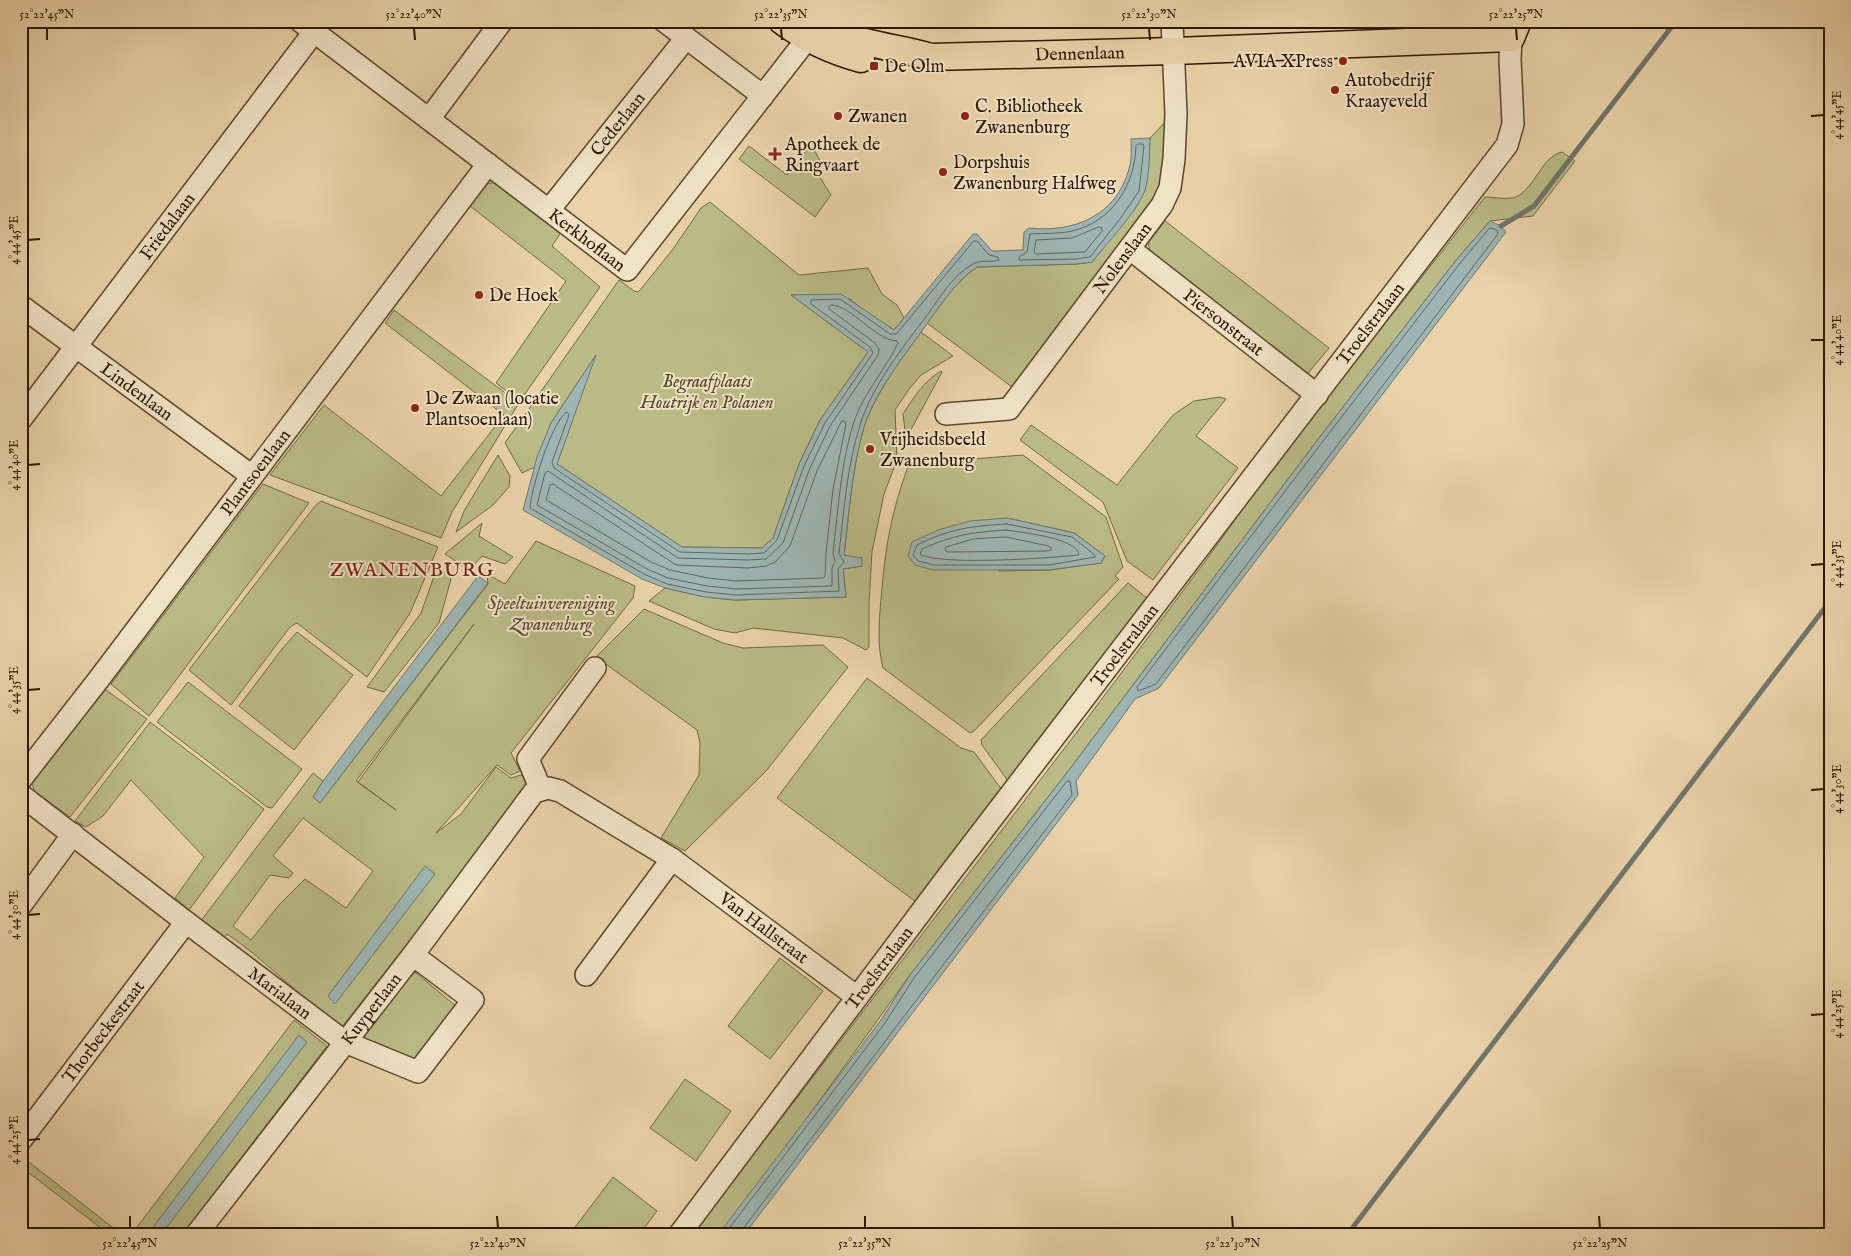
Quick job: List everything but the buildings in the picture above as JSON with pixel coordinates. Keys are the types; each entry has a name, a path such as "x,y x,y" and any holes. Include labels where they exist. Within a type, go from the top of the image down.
{"main road":[{"name":"Dennenlaan","path":"782,21 812,27 875,45 910,51 931,58 1174,51 1514,29"}],"street":[{"path":"429,119 502,21"},
{"path":"664,21 763,96"},
{"name":"Nolenslaan","path":"946,414 1009,409 1162,206 1170,188 1174,159 1176,114 1172,21"},
{"name":"Kerkhoflaan","path":"307,26 627,270 763,96 812,27"},
{"name":"Friedalaan","path":"21,419 76,347 307,26"},
{"name":"Troelstralaan","path":"679,1235 857,997 1507,145 1513,124 1510,59 1514,29"},
{"name":"Cederlaan","path":"549,210 686,38"},
{"name":"Plantsoenlaan","path":"21,779 99,680 488,164"},
{"name":"Piersonstraat","path":"1130,248 1317,395"},
{"name":"Lindenlaan","path":"21,306 252,476"},
{"path":"544,789 528,759 595,668"},
{"name":"Van Hallstraat","path":"544,789 560,792 672,859 857,997"},
{"name":"Kuyperlaan","path":"196,1235 413,955 534,792 544,789"},
{"name":"Marialaan","path":"21,795 345,1042 418,1072 473,1000 413,955"},
{"path":"21,905 73,834"},
{"path":"586,975 672,859"},
{"name":"Thorbeckestraat","path":"21,1140 186,922"}],"green space":[{"path":"1170,117 1163,193 1016,390 927,323 956,286 977,267 1092,262 1136,206 1147,173 1150,138"},
{"path":"749,146 787,175 809,147 815,151 821,163 814,168 831,195 815,217 739,159"},
{"path":"1562,152 1575,161 1533,216 1490,221 1457,259 1316,442 1066,774 910,975 723,1235 692,1235 1080,728 1207,559 1323,397 1395,311 1485,197 1516,197 1529,186 1549,160"},
{"path":"495,182 562,231 552,246 600,287 520,401 496,383 566,281 470,206 487,184"},
{"name":"Begraafplaats Houtrijk en Polanen","path":"710,202 799,275 868,268 882,294 897,305 904,318 894,330 850,299 791,295 868,352 820,420 799,464 773,538 762,548 682,547 557,464 594,358 551,423 535,467 522,473 505,443 619,280 638,292 673,249 701,208"},
{"path":"1165,221 1329,348 1305,377 1147,254 1150,251 1148,243"},
{"path":"394,310 519,403 452,512 441,538 270,475 324,405 441,496 504,415 385,323"},
{"path":"921,332 953,356 921,375 895,410 897,460 884,494 872,552 869,647 866,650 843,638 753,628 735,633 714,629 649,601 665,588 705,597 735,600 846,597 843,569 862,566 844,555 854,474 864,427 875,402 897,365"},
{"path":"941,371 906,439 903,414 924,385"},
{"path":"1220,397 1226,399 1196,436 1238,468 1153,580 1127,561 1103,502 1020,440 1031,425 1117,485 1173,415 1194,401"},
{"path":"498,455 510,476 509,487 493,505 456,532 464,511"},
{"path":"1023,455 1106,517 1123,567 1115,576 1119,579 970,733 883,668 879,634 885,564 893,515 909,464","holes":["1007,518 1074,533 1105,556 1101,563 1049,570 999,571"]},
{"path":"263,484 309,503 149,716 111,684"},
{"path":"321,501 438,547 410,613 367,677 297,623 290,627 231,705 189,670 315,506"},
{"path":"482,523 479,536 513,557 505,564 482,556 469,570 445,554"},
{"name":"Speeltuinvereniging Zwanenburg","path":"536,541 635,586 633,598 511,753 520,771 511,775 497,765 436,833 461,814 496,767 511,778 521,775 532,784 341,1028 242,945 227,934 223,939 200,922 313,773 323,781 313,797 320,803 488,584 487,574 505,584","holes":["474,624 358,782 396,810 356,781","303,818 373,871 346,908 305,879 279,905 251,940 233,926 270,875 289,878 293,873 273,856","422,872 378,948 335,1003 328,996"]},
{"path":"438,565 451,579 439,623 384,692 367,687 421,613"},
{"path":"1128,583 1148,599 1008,781 982,745 981,740"},
{"path":"644,609 723,643 743,648 823,645 848,667 767,770 685,851 661,838 699,775 700,743 697,730 596,657"},
{"path":"297,632 353,675 294,750 239,706"},
{"path":"867,678 961,748 974,752 1002,790 916,902 777,798"},
{"path":"188,682 302,769 272,808 267,807 157,722"},
{"path":"100,686 147,719 70,817 34,791 32,782"},
{"path":"150,722 264,809 189,910 175,898 204,857 131,780 103,816 86,827 75,821"},
{"path":"780,958 823,991 770,1059 728,1026"},
{"path":"415,972 457,1007 409,1065 364,1042 363,1031"},
{"path":"294,1020 327,1046 182,1235 131,1235"},
{"path":"685,1079 731,1111 696,1161 650,1128"},
{"path":"25,1159 121,1235 110,1235 21,1167"},
{"path":"613,1177 657,1211 639,1235 580,1235 573,1230"}],"water":[{"path":"1150,138 1146,187 1140,202 1092,262 977,267 962,279 950,293 892,373 869,414 857,458 851,490 844,555 862,558 862,566 843,569 846,597 735,600 705,597 665,588 642,579 523,510 537,457 551,423 596,355 557,464 682,547 762,548 773,538 799,464 820,420 868,352 791,295 841,294 894,330 973,234 977,234 992,251 1023,250 1024,232 1029,228 1062,228 1091,218 1104,210 1123,185 1130,166 1131,139"},
{"path":"1490,221 1501,226 1506,232 1159,688 1135,699 1076,781 1078,795 744,1235 718,1235 881,1020 910,975 1066,774 1316,442 1457,259"},
{"path":"1007,518 1074,533 1105,556 1101,563 1049,570 933,570 915,565 908,556 912,542 938,530 970,521"},
{"path":"478,576 488,583 320,803 313,797 323,781"},
{"path":"425,866 435,874 335,1004 328,996"},
{"path":"299,1035 307,1042 161,1235 147,1235"}],"waterway":[{"path":"1501,226 1534,206 1676,21"},
{"path":"1347,1235 1830,601"}],"place":[{"name":"AVIA XPress","path":"1343,61"},
{"name":"De Olm","path":"874,66"},
{"name":"Autobedrijf Kraayeveld","path":"1335,90"},
{"name":"Zwanen","path":"838,116"},
{"name":"C. Bibliotheek Zwanenburg","path":"965,116"},
{"name":"Apotheek de Ringvaart","path":"775,154"},
{"name":"Dorpshuis Zwanenburg Halfweg","path":"943,172"},
{"name":"De Hoek","path":"479,295"},
{"name":"De Zwaan (locatie Plantsoenlaan)","path":"415,408"},
{"name":"Vrijheidsbeeld Zwanenburg","path":"870,449"}],"district":[{"name":"ZWANENBURG","path":"412,569"}]}
